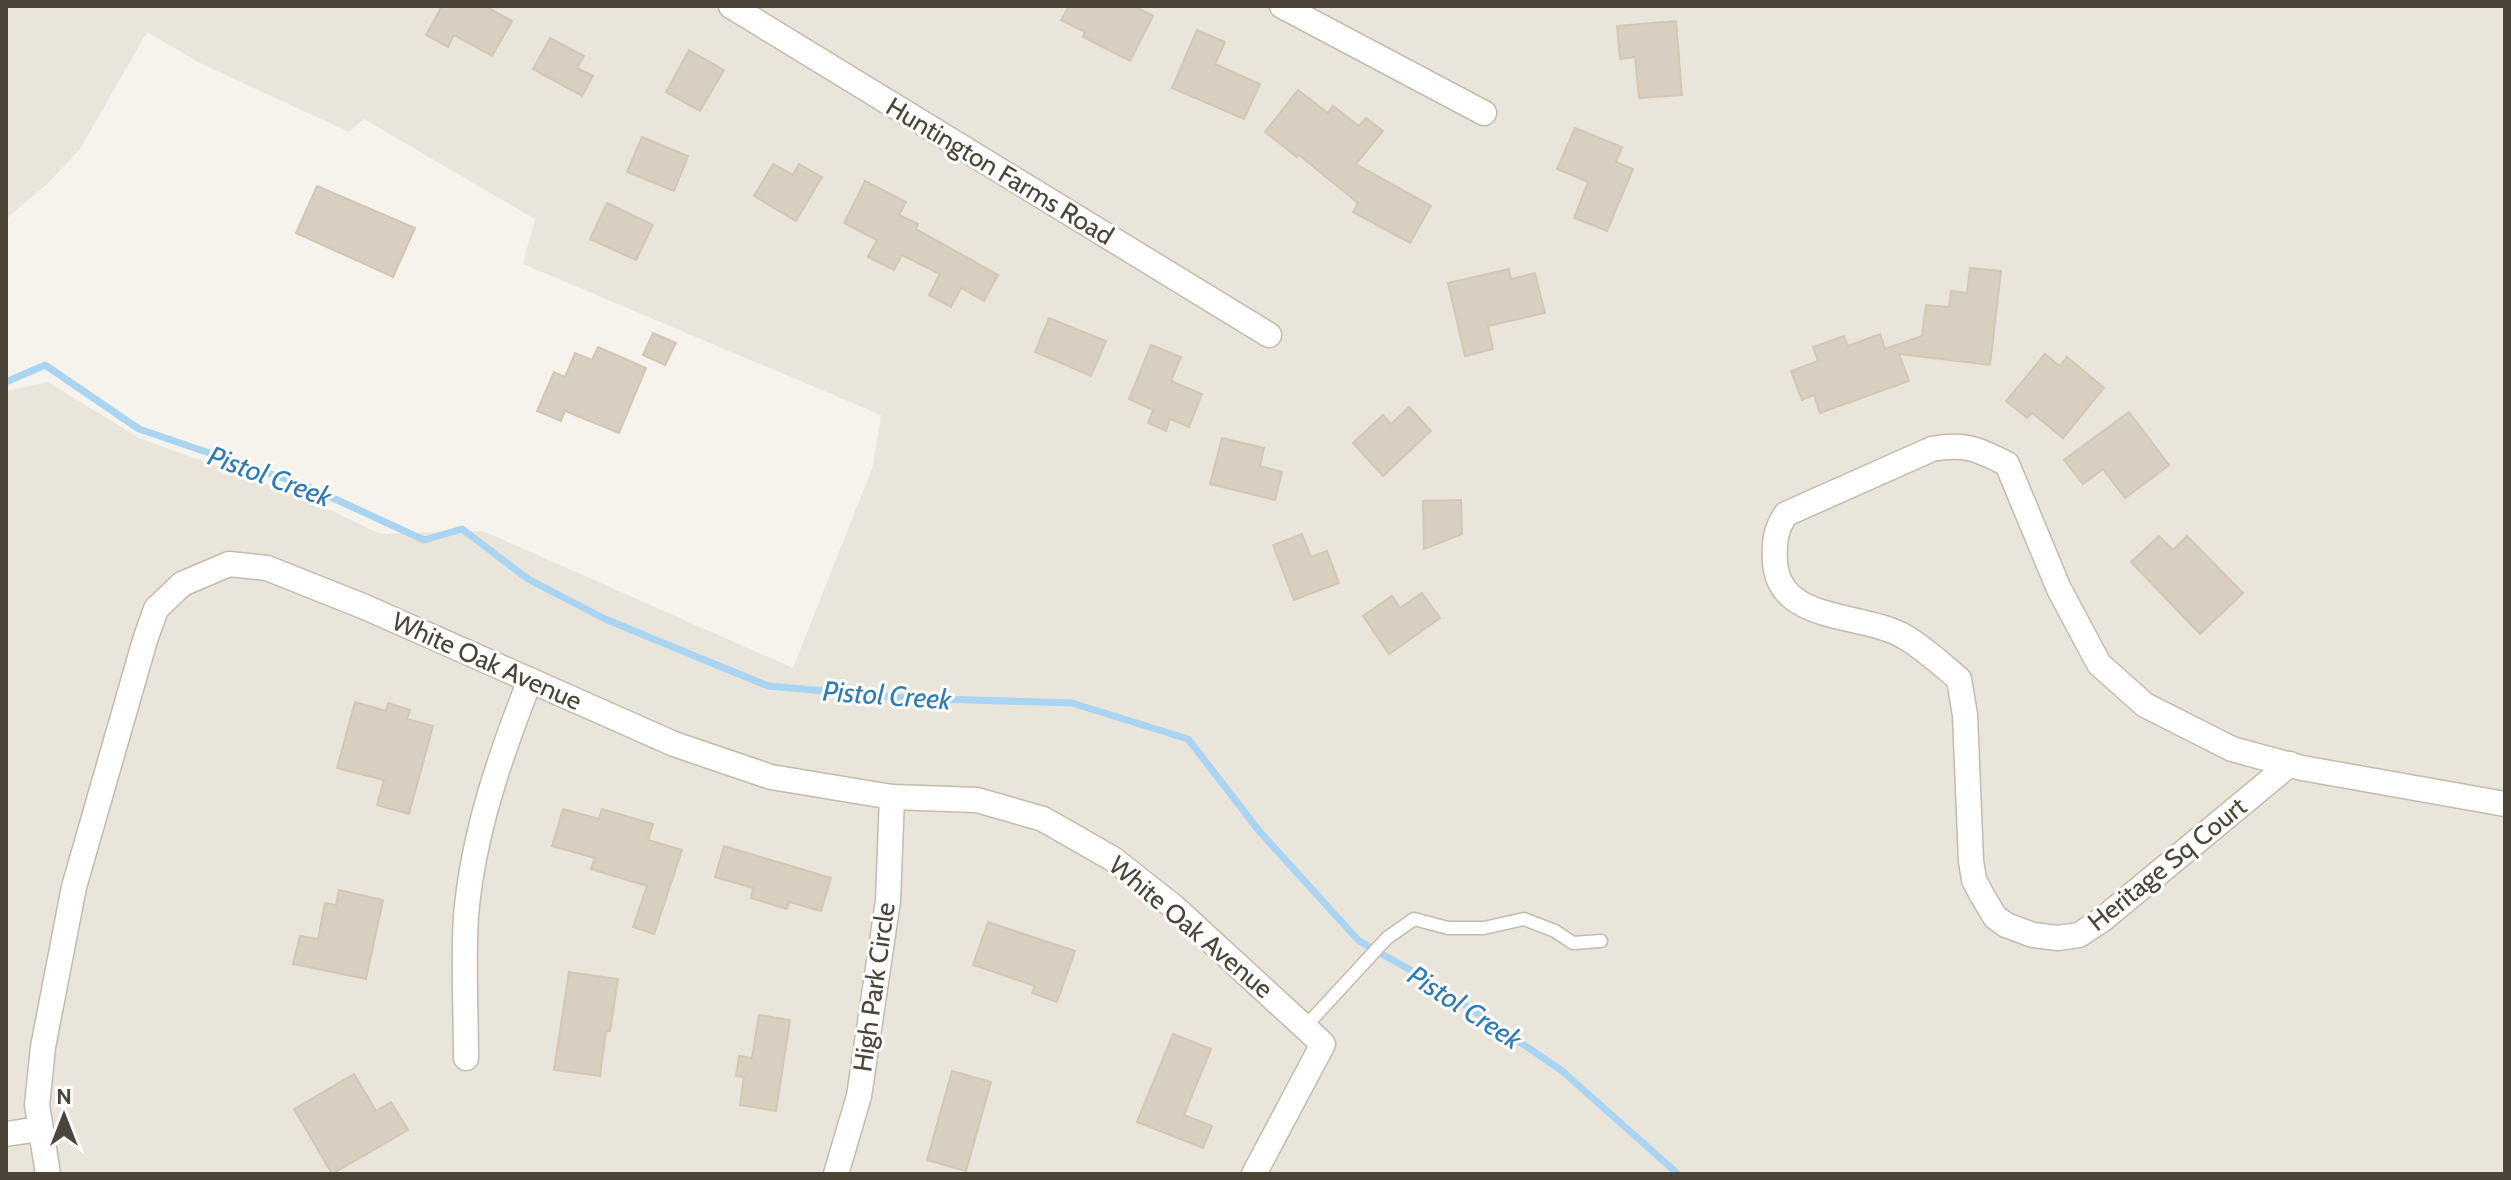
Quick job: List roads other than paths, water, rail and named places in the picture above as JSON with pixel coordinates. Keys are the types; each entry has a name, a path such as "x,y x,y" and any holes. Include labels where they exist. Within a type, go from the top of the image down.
{"street":[{"name":"Huntington Farms Road","path":"731,6 1269,335"},
{"path":"1282,6 1484,113"},
{"name":"Heritage Sq Court","path":"2290,764 2103,919 2079,935 2058,938 2033,935 2006,925 1995,917 1974,880 1965,715 1959,679 1905,637 1795,602 1778,582 1774,542 1777,529 1786,514 1932,449 1950,445 1972,447 2007,464 2059,589 2099,664 2145,705 2232,749 2290,764 2505,804"},
{"name":"White Oak Avenue","path":"48,1174 37,1105 43,1047 74,887 156,609 182,584 229,564 267,568 365,607 674,744 771,777 892,797 977,800 1043,819 1113,859 1174,907 1314,1036"},
{"path":"466,1058 466,917 475,855 496,769 530,680"},
{"name":"High Park Circle","path":"836,1174 859,1096 888,901 892,797"},
{"path":"1254,1174 1314,1036"},
{"path":"6,1134 40,1129"}],"lane":[{"path":"1314,1036 1359,970 1387,938 1414,919 1448,928 1484,928 1524,919 1555,931 1573,943 1601,941"}],"waterway":[{"name":"Pistol Creek","path":"6,382 45,365 139,429 309,487 424,540 462,529 528,579 605,619 768,686 906,698 1072,703 1188,739 1260,832 1359,941 1430,981 1561,1070 1678,1174"}]}
